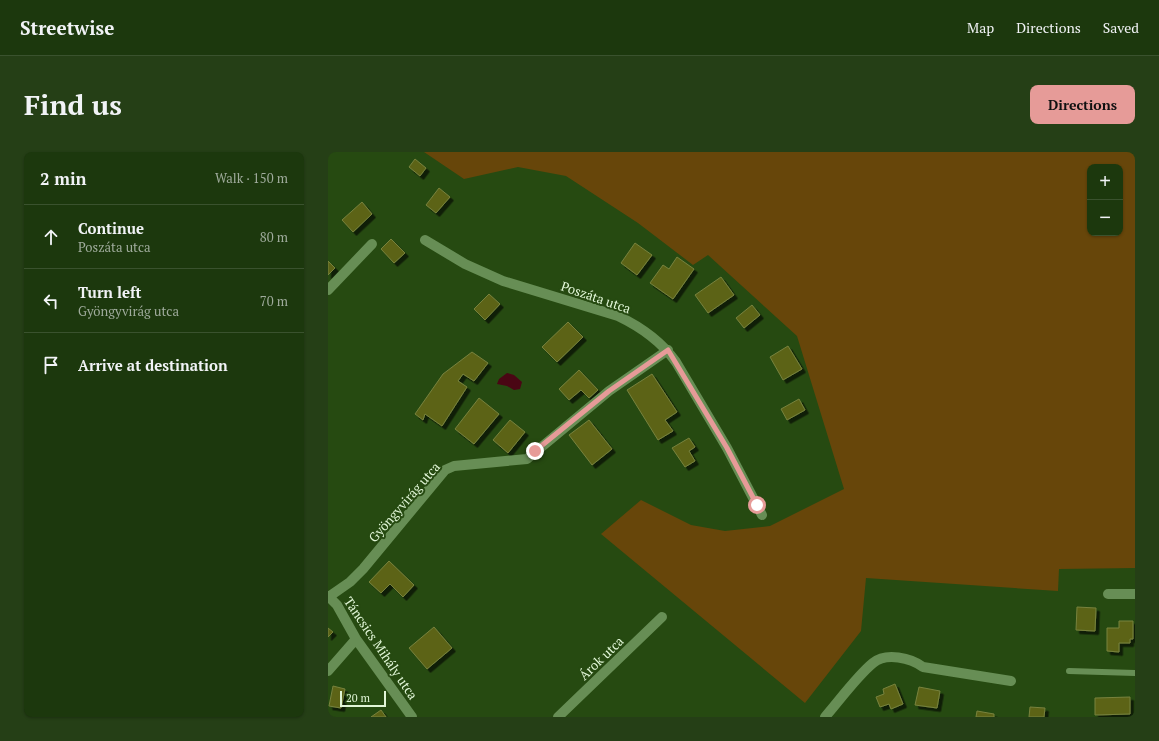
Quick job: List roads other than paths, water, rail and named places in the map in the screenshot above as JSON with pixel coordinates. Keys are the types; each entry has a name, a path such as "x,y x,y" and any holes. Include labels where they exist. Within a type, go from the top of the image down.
{"street":[{"name":"Poszáta utca","path":"425,240 465,264 503,281 598,309 634,323 668,350 727,448 762,515"},
{"path":"328,290 372,244"},
{"name":"Gyöngyvirág utca","path":"329,596 350,582 363,569 445,470 454,466 527,459 609,391 668,350"},
{"path":"1108,594 1135,594"},
{"name":"Táncsics Mihály utca","path":"329,596 337,605 356,639 412,717"},
{"name":"Árok utca","path":"558,717 662,617"},
{"path":"328,671 356,639"},
{"path":"825,717 874,662 901,657 915,662 923,667 964,675 1011,681"}],"lane":[{"path":"1069,672 1135,673"}]}
